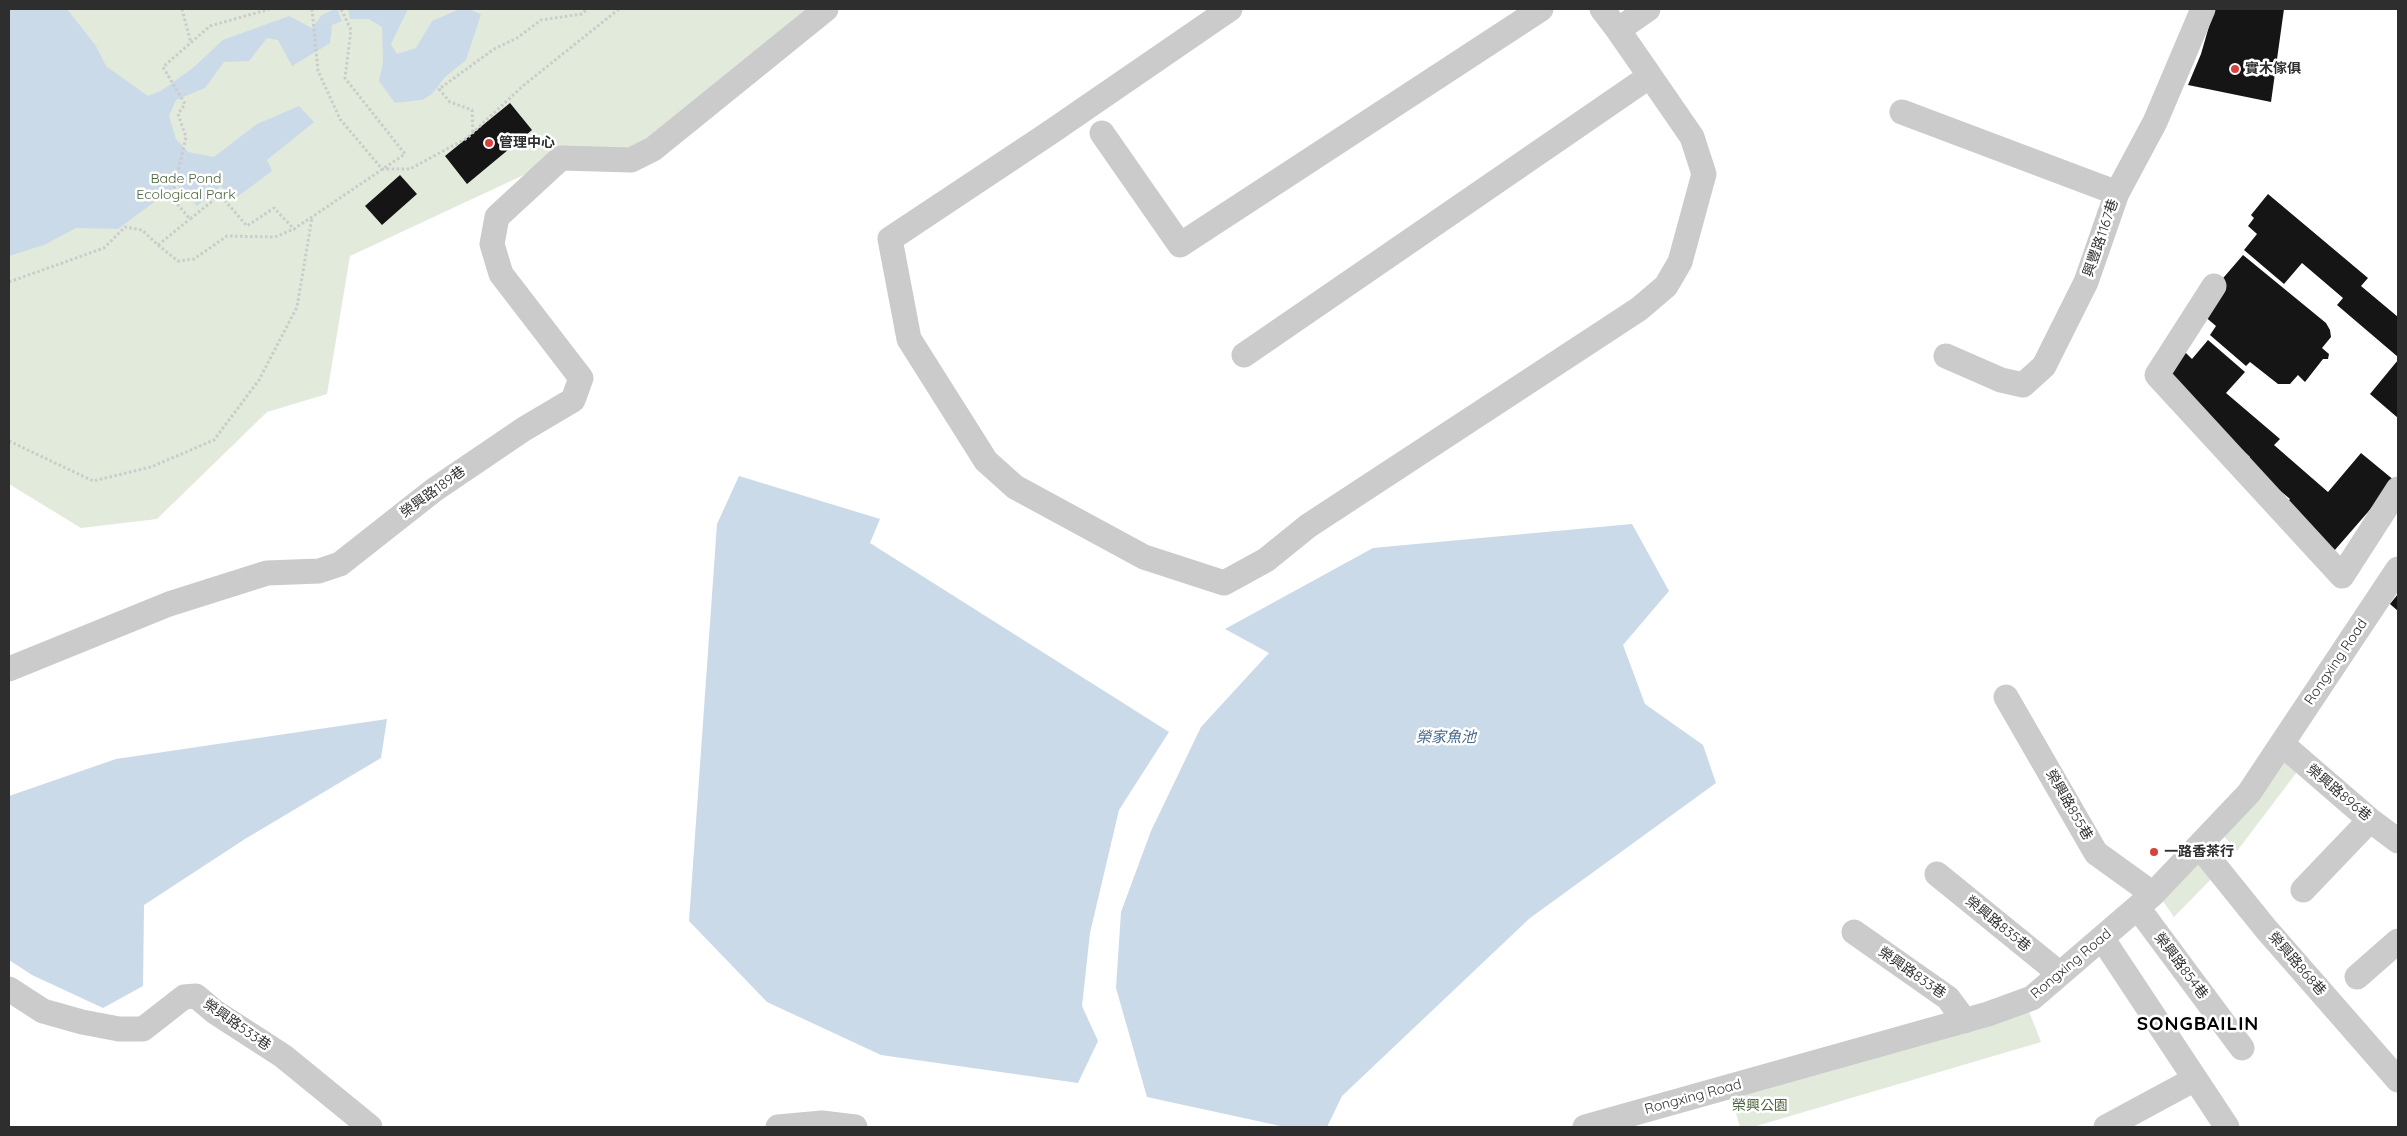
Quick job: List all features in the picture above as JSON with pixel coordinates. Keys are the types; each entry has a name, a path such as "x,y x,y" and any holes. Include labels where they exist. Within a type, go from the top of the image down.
{"street":[{"name":"榮興路189巷","path":"9,669 170,604 267,573 319,572 340,564 434,490 524,429 573,400 581,378 501,274 492,244 497,218 560,158 631,160 654,149 826,9"},
{"path":"1230,9 1048,134 890,239 908,339 986,461 1014,487 1144,556 1224,583 1266,560 1308,526 1639,309 1666,286 1680,262 1704,174 1692,137 1602,9"},
{"path":"1102,133 1180,245 1541,9"},
{"path":"1618,30 1648,9"},
{"name":"興豐路1167巷","path":"1946,356 2001,380 2023,385 2044,366 2086,282 2117,193 2155,122 2203,9"},
{"path":"1244,355 1650,76"},
{"path":"1902,112 2117,193"},
{"path":"2214,286 2157,375 2342,576 2398,489"},
{"name":"Rongxing Road","path":"1585,1127 1965,1021 2032,998 2145,901 2249,793 2398,568"},
{"name":"榮興路855巷","path":"2006,697 2096,853 2145,901"},
{"name":"榮興路896巷","path":"2282,744 2370,820 2398,840"},
{"path":"2303,890 2370,820"},
{"name":"榮興路868巷","path":"2199,846 2266,928 2398,1080"},
{"name":"榮興路835巷","path":"1937,874 2060,974"},
{"name":"榮興路854巷","path":"2145,901 2242,1048"},
{"name":"榮興路833巷","path":"1854,932 1948,998 1965,1021"},
{"path":"2102,938 2227,1127"},
{"path":"2357,977 2398,941"},
{"name":"榮興路533巷","path":"9,989 43,1011 82,1022 119,1029 143,1029 184,997 196,996 215,1012 283,1056 368,1127"},
{"path":"2106,1127 2195,1078"},
{"path":"778,1127 822,1123 855,1127"}],"path":[{"path":"182,9 191,42"},
{"path":"190,219 172,198 186,137 178,114 184,104 163,67 210,26 270,9"},
{"path":"312,9 318,71 340,119 382,169 410,170 467,138 524,85 618,9"},
{"path":"9,282 104,248 125,227 142,230 178,261 194,259 227,236 275,237 294,229 405,154 345,78 352,30 341,9"},
{"path":"473,132 472,110 450,102 439,89 494,49 517,38 541,20 582,14 587,9"},
{"path":"158,245 220,195 247,226 274,208 294,229"},
{"path":"9,441 93,481 151,467 214,440 259,380 297,306 312,217"}],"green space":[{"name":"Bade Pond Ecological Park","path":"9,9 826,9 653,149 560,158 350,256 327,394 267,412 157,519 81,528 9,484"},
{"path":"2283,753 2300,768 2237,851 2220,832"},
{"path":"2199,854 2215,875 2174,917 2160,897"},
{"name":"榮興公園","path":"2028,1009 2041,1042 1753,1127 1740,1127 1731,1096"}],"water":[{"path":"9,9 67,9 96,46 106,66 148,96 161,91 194,67 223,40 289,16 312,28 322,15 337,9 342,21 332,25 330,43 292,66 278,40 267,38 249,61 224,62 205,88 176,100 169,116 176,139 188,152 214,157 257,124 299,106 314,122 267,160 272,171 233,200 221,186 197,206 177,185 118,229 76,228 44,245 9,256"},
{"path":"348,9 408,9 391,44 397,54 416,48 432,21 460,9 468,9 481,14 466,60 445,77 432,94 422,100 395,103 379,81 383,63 382,27 369,19 350,19"},
{"path":"739,476 880,519 870,543 1169,732 1119,810 1090,933 1082,1006 1098,1041 1078,1083 881,1055 767,1002 689,921 717,524"},
{"name":"榮家魚池","path":"1632,524 1669,591 1623,645 1645,704 1703,745 1716,783 1530,918 1342,1096 1327,1127 1285,1127 1147,1097 1116,988 1121,912 1151,831 1201,727 1269,653 1225,629 1373,548"},
{"path":"387,719 381,758 245,839 144,905 143,986 103,1008 32,975 9,960 9,796 116,759"}],"building":[{"name":"實木傢俱","path":"2214,9 2284,9 2271,102 2188,85 2201,54"},
{"name":"管理中心","path":"510,103 532,130 467,184 445,156"},
{"path":"400,175 417,194 382,225 365,206"},
{"path":"2268,194 2368,278 2361,286 2398,317 2398,357 2337,305 2343,298 2302,263 2284,284 2244,250 2257,234 2248,226 2254,218 2251,215"},
{"path":"2243,255 2326,323 2330,330 2331,337 2322,348 2329,354 2328,359 2323,359 2305,382 2298,375 2290,384 2278,384 2250,362 2246,366 2210,335 2216,326 2203,315 2218,284"},
{"path":"2208,340 2245,372 2226,393 2280,439 2274,445 2328,492 2361,453 2395,481 2334,551 2283,507 2290,499 2246,462 2250,457 2164,378 2185,352 2192,359"},
{"path":"2398,360 2398,418 2370,394"},
{"path":"2398,594 2398,611 2390,604"}],"place":[{"name":"實木傢俱","path":"2235,69"},
{"name":"管理中心","path":"489,143"},
{"name":"一路香茶行","path":"2154,852"}],"district":[{"name":"SONGBAILIN","path":"2198,1024"}]}
